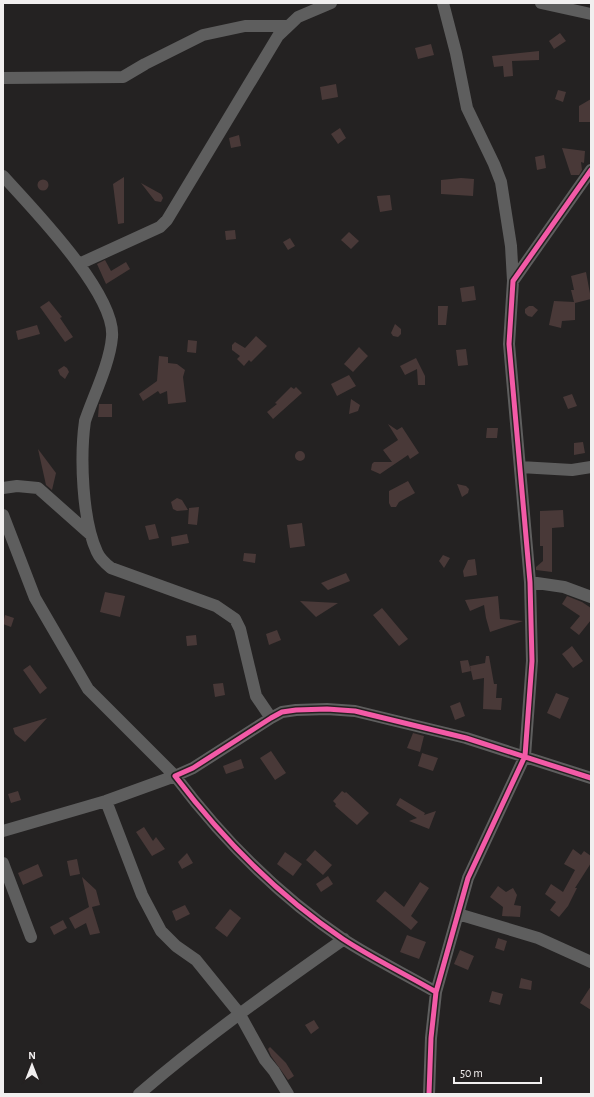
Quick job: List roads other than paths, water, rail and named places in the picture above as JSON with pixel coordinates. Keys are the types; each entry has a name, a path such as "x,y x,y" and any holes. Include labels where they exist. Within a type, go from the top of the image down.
{"street":[{"path":"79,264 160,227 167,220 278,36 298,17 331,3"},
{"path":"429,1094 431,1038 436,992 468,878 525,756 532,661 530,582 509,344 513,281 511,246 501,182 467,108 456,53 443,3"},
{"path":"542,3 591,14"},
{"path":"3,78 123,77 145,64 203,35 245,26 288,26"},
{"path":"513,281 591,170"},
{"path":"3,176 46,223 79,264 108,311 112,330 110,351 85,422 83,433 84,492 91,535 97,553 103,562 111,568 216,606 235,619 240,629 256,696 271,718"},
{"path":"520,467 572,470 591,467"},
{"path":"3,488 17,486 38,488 91,535"},
{"path":"3,515 35,598 88,689 175,776 254,866 304,910 344,939 436,992"},
{"path":"530,582 564,587 591,597"},
{"path":"3,831 106,801 175,776 193,768 282,712 296,710 327,709 355,711 466,738 591,778"},
{"path":"106,801 142,895 160,931 176,946 196,960 239,1013 265,1060 274,1071 288,1094"},
{"path":"3,863 31,937"},
{"path":"458,914 538,938 591,962"},
{"path":"139,1094 185,1054 239,1013 344,939"}]}
